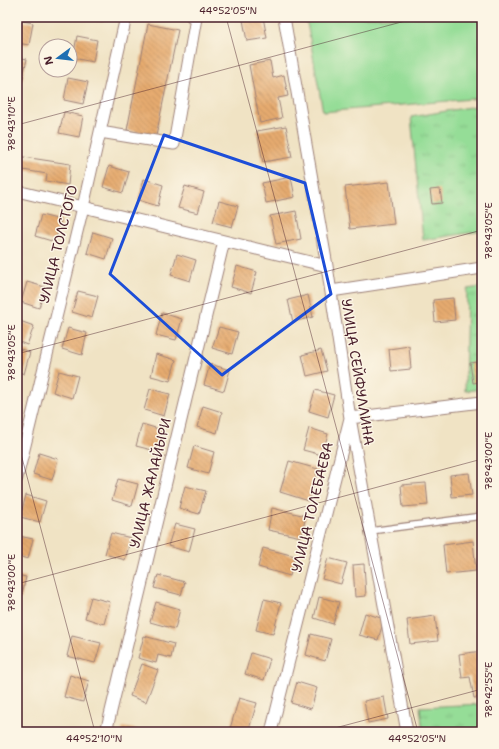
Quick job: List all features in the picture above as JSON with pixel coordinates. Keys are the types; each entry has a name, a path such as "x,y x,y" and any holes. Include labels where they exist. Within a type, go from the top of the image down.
{"street":[{"name":"УЛИЦА ТОЛСТОГО","path":"17,478 83,207 126,17"},
{"path":"100,132 174,144 196,18 192,17"},
{"name":"УЛИЦА СЕЙФУЛЛИНА","path":"284,17 327,266 350,418 406,732"},
{"path":"17,191 327,266"},
{"name":"УЛИЦА ЖАЛАЙЫРИ","path":"106,732 224,241"},
{"path":"330,291 482,268"},
{"path":"350,418 482,402"},
{"name":"УЛИЦА ТОЛЕБАЕВА","path":"271,732 350,418"}],"lane":[{"path":"370,532 482,516"}],"highlighted area":[{"path":"164,135 305,183 331,294 222,375 110,274"}],"green space":[{"path":"306,17 482,17 482,98 323,112"},
{"path":"482,105 482,231 423,240 411,117"},
{"path":"482,287 482,389 465,391 467,289"},
{"path":"482,704 482,732 423,732 420,707"}],"building":[{"path":"81,17 104,17 103,22"},
{"path":"263,17 267,38 247,41 243,20"},
{"path":"17,20 33,23 29,45 17,43"},
{"path":"148,24 178,30 156,136 127,130"},
{"path":"77,36 97,40 93,62 78,59 78,38 77,38"},
{"path":"17,57 27,59 22,81 17,80"},
{"path":"270,61 273,78 284,75 288,96 278,98 282,118 260,123 249,65"},
{"path":"68,78 88,82 83,104 64,100"},
{"path":"64,112 83,116 79,137 59,133"},
{"path":"286,126 292,157 263,162 257,131"},
{"path":"17,156 70,164 68,185 46,181 47,174 17,169"},
{"path":"109,166 129,172 123,193 103,187"},
{"path":"291,177 295,197 266,203 262,183"},
{"path":"144,179 163,185 158,206 138,200"},
{"path":"389,182 394,224 350,229 345,187"},
{"path":"185,186 204,192 198,213 178,208"},
{"path":"440,189 442,203 432,204 430,190"},
{"path":"219,201 238,206 232,227 213,222"},
{"path":"296,211 301,239 276,244 270,216"},
{"path":"41,215 61,220 55,242 35,236"},
{"path":"93,232 112,238 106,259 87,253"},
{"path":"177,254 196,260 190,281 171,275"},
{"path":"237,266 257,272 251,293 231,287"},
{"path":"27,282 45,287 39,308 21,302"},
{"path":"78,291 98,296 92,318 72,312"},
{"path":"308,295 313,317 293,322 288,300"},
{"path":"453,298 455,320 435,322 433,300"},
{"path":"162,313 182,319 176,340 156,335"},
{"path":"17,320 34,326 27,345 17,341"},
{"path":"219,327 238,332 232,354 212,348"},
{"path":"68,328 87,333 82,355 62,349"},
{"path":"409,346 411,369 391,371 389,349"},
{"path":"17,348 30,352 24,374 17,371"},
{"path":"321,350 327,371 307,376 302,355"},
{"path":"156,354 176,360 170,381 151,376"},
{"path":"477,362 479,382 473,383 470,363"},
{"path":"210,364 230,370 224,391 204,385"},
{"path":"59,371 78,376 72,398 53,392"},
{"path":"150,389 170,394 164,416 144,410"},
{"path":"315,390 334,395 328,417 309,411"},
{"path":"203,406 222,412 217,433 197,427"},
{"path":"142,424 162,430 156,451 136,446"},
{"path":"309,428 328,434 322,455 303,450"},
{"path":"194,446 214,452 208,474 188,468"},
{"path":"39,453 58,459 52,480 33,474"},
{"path":"289,461 318,469 309,501 280,492"},
{"path":"469,473 472,495 452,497 450,475"},
{"path":"118,479 138,484 132,506 112,500"},
{"path":"426,483 428,505 403,507 401,485"},
{"path":"185,486 206,491 199,514 179,508"},
{"path":"26,495 46,501 40,522 20,517"},
{"path":"272,508 306,516 301,537 268,530"},
{"path":"175,524 195,529 189,552 168,546"},
{"path":"111,533 131,538 125,560 105,554"},
{"path":"19,536 33,539 28,559 17,556"},
{"path":"473,541 476,571 446,574 443,545"},
{"path":"263,548 295,556 290,576 258,567"},
{"path":"328,558 347,563 341,584 322,579"},
{"path":"364,564 366,596 355,597 353,565"},
{"path":"17,575 26,577 21,599 17,598"},
{"path":"158,575 185,582 181,595 154,588"},
{"path":"91,597 110,602 104,624 85,618"},
{"path":"319,597 339,602 333,624 314,618"},
{"path":"264,599 281,603 273,634 256,630"},
{"path":"156,602 180,609 175,629 150,622"},
{"path":"365,613 384,619 378,640 359,635"},
{"path":"435,616 438,641 410,644 407,620"},
{"path":"311,634 331,639 325,661 306,655"},
{"path":"72,636 101,643 95,663 67,656"},
{"path":"144,636 174,644 171,658 158,655 156,663 138,658"},
{"path":"482,651 482,697 474,698 470,677 462,678 459,654"},
{"path":"251,653 270,659 264,680 245,674"},
{"path":"142,664 158,670 146,702 130,696"},
{"path":"70,675 89,681 83,702 64,697"},
{"path":"297,682 317,688 311,709 291,703"},
{"path":"384,697 388,719 368,723 364,701"},
{"path":"239,698 257,703 248,732 229,732"},
{"path":"123,727 140,730 139,732 121,732"}]}
